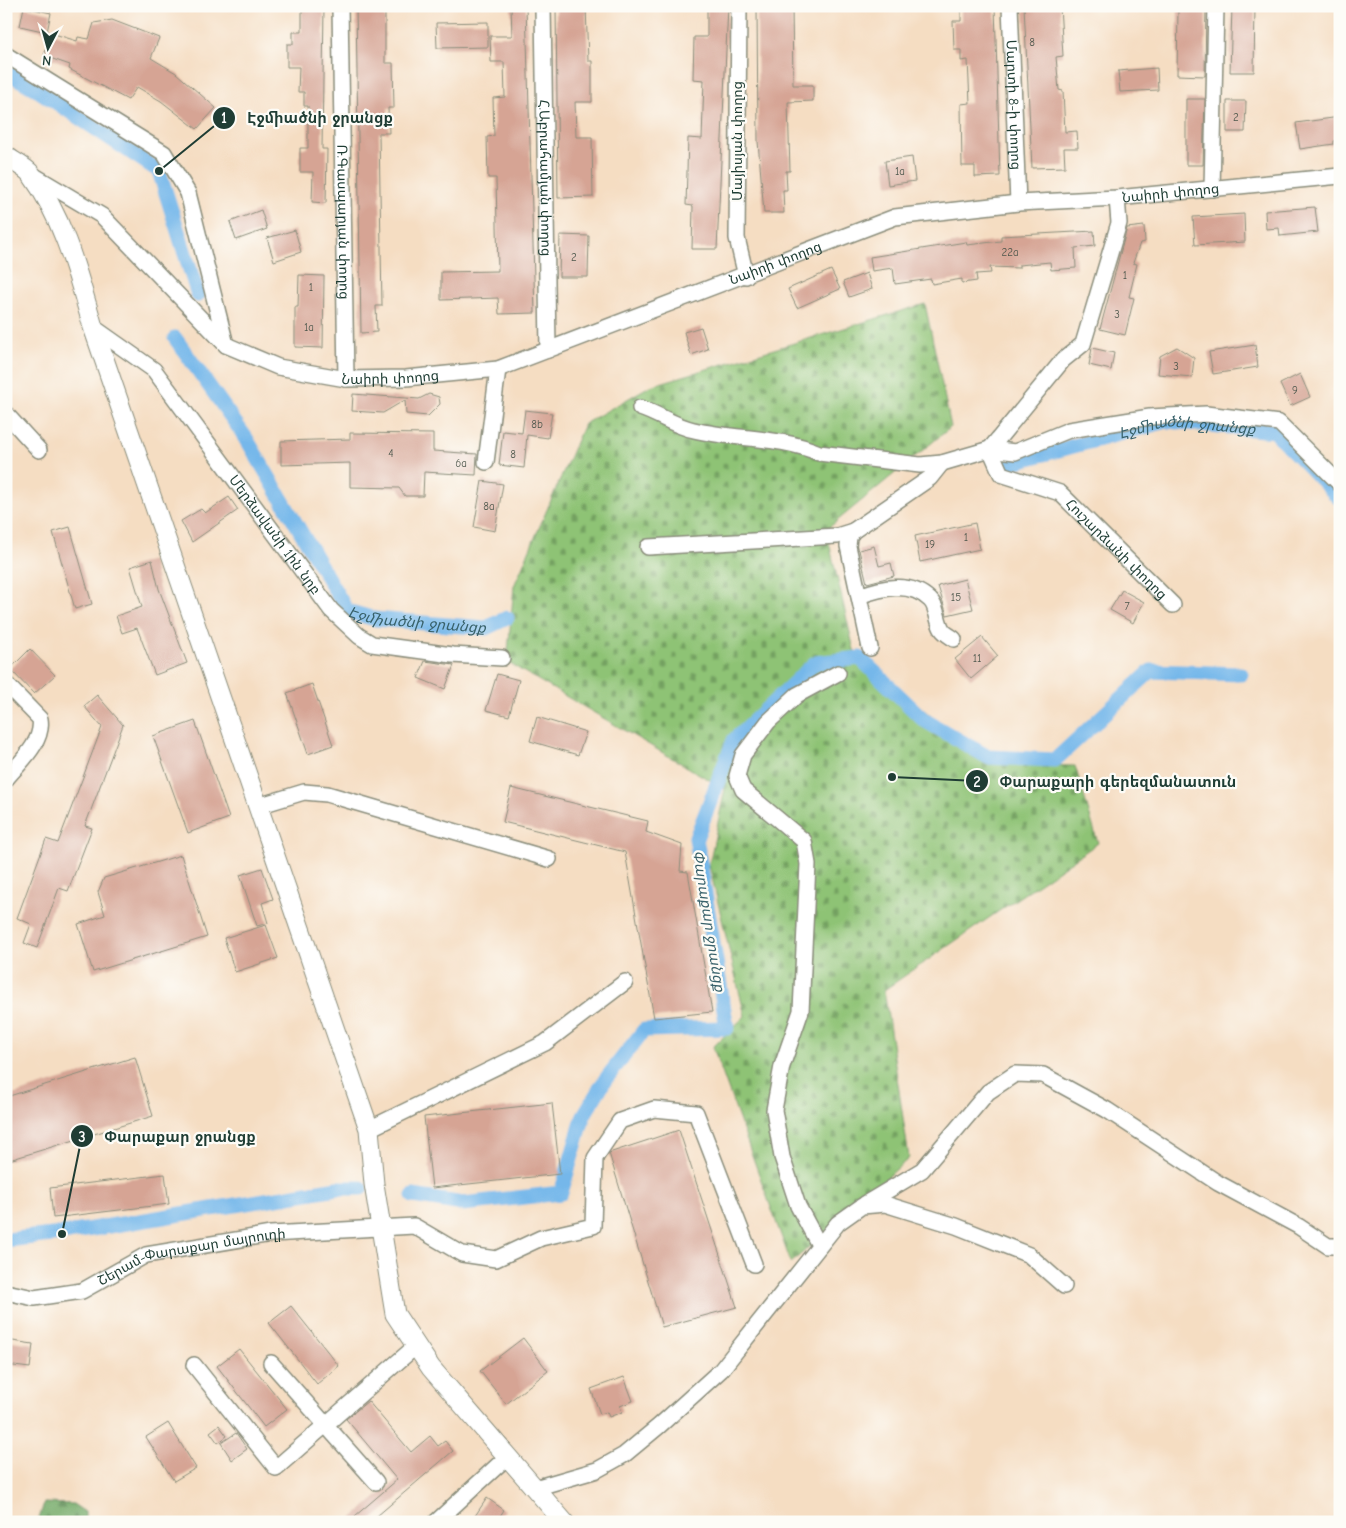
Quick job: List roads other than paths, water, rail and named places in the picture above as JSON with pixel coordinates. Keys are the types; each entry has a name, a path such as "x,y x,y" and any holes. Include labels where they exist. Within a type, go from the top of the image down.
{"main road":[{"path":"6,156 30,173 55,216 73,256 93,327 370,1129 381,1228 395,1314 431,1368 564,1522"}],"street":[{"name":"Ռ.Գասպարյան փողոց","path":"340,6 346,379"},
{"name":"Հ.Աբրահամյան փողոց","path":"543,6 548,350"},
{"name":"Մայիսյան փողոց","path":"738,6 737,238 746,276"},
{"name":"Մարտի 8-ի փողոց","path":"1010,6 1018,203"},
{"path":"1212,189 1216,6"},
{"path":"6,56 164,153 188,193 226,345"},
{"path":"30,173 102,216 226,345"},
{"name":"Նաիրի փողոց","path":"226,345 278,368 346,379 406,378 498,369 894,218 1018,203 1117,198 1340,176"},
{"path":"990,449 1063,360 1082,344 1119,223 1117,198"},
{"name":"Մերձավանի 1ին նրբ","path":"93,327 154,370 332,610 359,636 372,644 502,658"},
{"path":"486,462 498,369"},
{"path":"640,408 693,430 759,438 807,448 820,454 920,465 942,463 990,449 1015,452 1069,430 1150,417 1206,414 1279,423 1340,484"},
{"path":"6,414 38,450"},
{"name":"Հուշարձանի փողոց","path":"990,449 1001,474 1060,493 1173,605"},
{"path":"648,547 837,536 853,531 930,478 942,463"},
{"path":"853,531 849,537 848,546 870,648"},
{"path":"859,596 873,591 897,587 922,595 931,600 942,630 954,639"},
{"path":"819,1245 795,1198 782,1157 774,1110 782,1066 801,1011 808,864 804,841 743,790 737,776 742,755 768,722 797,694 838,673"},
{"path":"6,684 40,719 41,727 37,740 6,779"},
{"path":"258,806 304,792 327,794 550,859"},
{"path":"370,1129 545,1043 625,982"},
{"path":"535,1488 597,1470 624,1455 659,1426 721,1370 838,1222 922,1170 988,1092 1015,1074 1043,1075 1108,1110 1218,1183 1298,1226 1328,1246 1340,1246"},
{"name":"Շերամ-Փարաքար մայրուղի","path":"6,1292 34,1298 82,1291 146,1255 271,1234 414,1226 462,1254 496,1258 541,1238 593,1226 594,1158 620,1121 654,1109 696,1113 754,1264"},
{"path":"862,1206 885,1204 956,1226 1002,1244 1029,1255 1064,1286"},
{"path":"194,1364 276,1468 416,1346"},
{"path":"271,1363 376,1482"},
{"path":"436,1522 507,1457"}],"waterway":[{"name":"Էջմիածնի ջրանցք","path":"6,72 36,89 159,171 198,295"},
{"name":"Էջմիածնի ջրանցք","path":"175,338 246,438 347,611 375,619 486,628 507,618"},
{"name":"Էջմիածնի ջրանցք","path":"1010,463 1167,421 1274,431 1340,499"},
{"name":"Փարաքար ջրանցք","path":"413,1196 463,1204 561,1193 584,1115 605,1080 644,1030 727,1028 696,838 734,740 815,663 860,658 924,720 988,757 1055,760 1151,671 1241,674"},
{"name":"Փարաքար ջրանցք","path":"6,1240 62,1234 337,1188 361,1188"}],"place":[{"name":"Էջմիածնի ջրանցք","path":"159,171"},
{"name":"Փարաքարի գերեզմանատուն","path":"892,777"},
{"name":"Փարաքար ջրանցք","path":"62,1234"}]}
